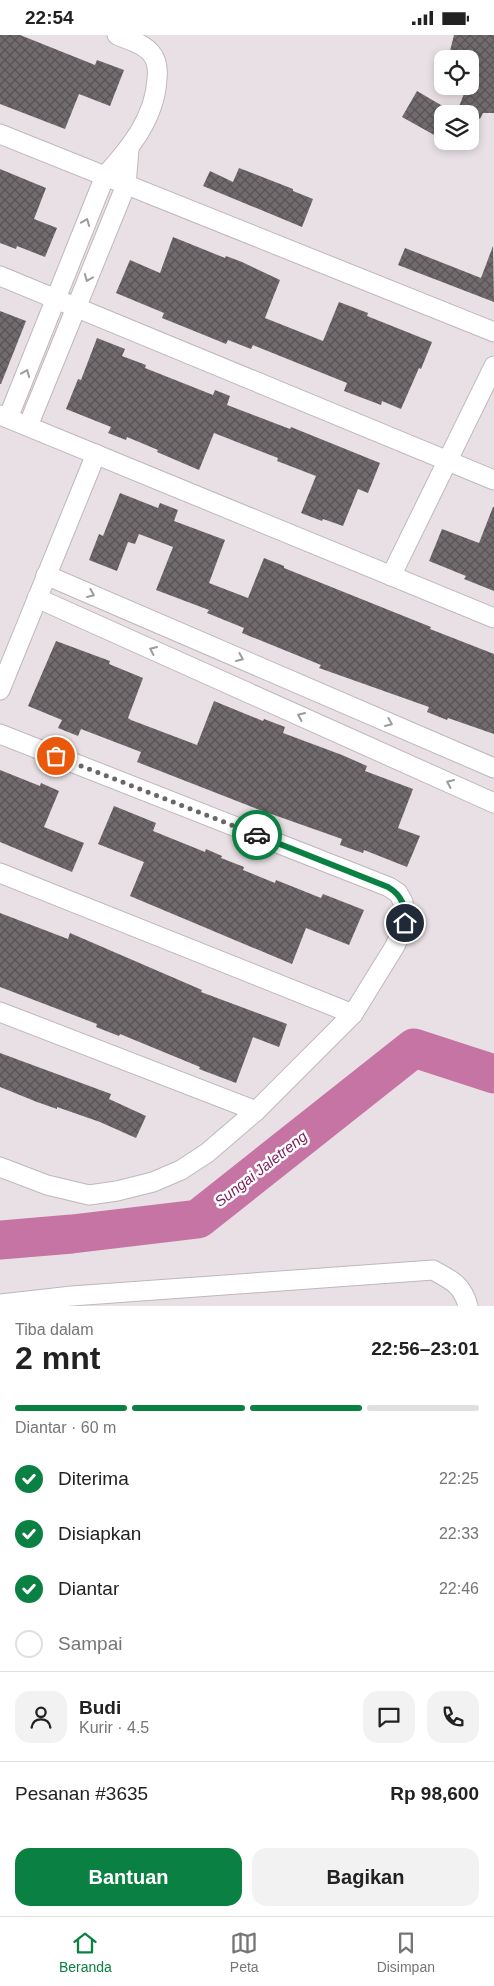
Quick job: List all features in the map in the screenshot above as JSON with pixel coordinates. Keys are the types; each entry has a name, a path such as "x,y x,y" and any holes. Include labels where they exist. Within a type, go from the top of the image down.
{"street":[{"path":"117,35 140,44 152,53 158,68 156,96 145,123 129,149 105,176 4,417 494,618"},
{"path":"0,134 494,332"},
{"path":"28,426 126,185 129,149"},
{"path":"0,276 447,462 494,479"},
{"path":"391,576 494,365"},
{"path":"0,690 96,454"},
{"path":"46,575 494,768"},
{"path":"37,597 494,803"},
{"path":"0,734 388,887 398,893 403,902 405,923 395,946 354,1014 256,1111 207,1153 181,1170 153,1182 89,1195 48,1185 0,1167"},
{"path":"0,873 354,1014"},
{"path":"0,1012 256,1111"},
{"path":"0,1304 72,1301 433,1269 456,1283 465,1297 468,1306"}],"building":[{"path":"0,35 20,35 95,65 97,60 124,70 110,106 79,94 65,129 0,104"},
{"path":"454,35 494,35 494,113 483,113 480,119 479,105 460,105 463,95 479,95 479,50 450,50"},
{"path":"417,91 441,105 434,105 434,135 402,117"},
{"path":"239,168 313,199 302,227 203,186 210,171 233,182"},
{"path":"0,169 46,188 34,219 57,228 45,257 17,246 16,249 0,243"},
{"path":"173,237 225,258 226,256 242,262 280,280 265,318 323,341 339,302 368,313 367,316 432,342 401,409 382,401 381,405 344,391 347,383 253,345 251,349 228,340 226,344 162,318 164,313 116,293 130,260 160,273"},
{"path":"493,246 494,302 398,265 405,248 481,278"},
{"path":"0,311 26,321 1,384 0,384"},
{"path":"97,338 125,349 122,356 146,365 145,368 213,395 215,390 230,396 227,405 290,429 291,427 380,463 368,493 358,489 343,526 323,519 322,521 301,513 316,476 277,461 278,458 214,433 199,470 127,437 126,440 108,433 111,427 66,409 78,379 81,380"},
{"path":"120,493 158,508 160,503 178,510 174,521 225,540 209,583 248,598 264,558 284,566 284,568 431,627 430,629 494,654 494,734 448,718 447,720 427,712 429,707 319,668 321,665 242,633 244,628 207,613 209,610 156,590 173,547 139,534 135,544 128,542 117,571 89,560 99,534 103,536"},
{"path":"493,507 494,591 464,579 466,576 429,561 442,529 479,543"},
{"path":"56,641 110,661 109,664 143,678 128,718 131,720 197,745 214,701 263,721 264,719 285,727 283,733 342,755 367,766 365,771 413,789 398,828 420,836 407,867 364,850 363,853 340,845 342,839 260,810 137,762 141,752 81,729 78,736 58,728 62,720 28,706"},
{"path":"0,770 40,786 41,783 59,791 44,827 84,843 72,872 0,842"},
{"path":"114,806 156,823 153,831 205,852 206,849 222,856 221,858 244,867 243,870 275,883 276,880 321,898 323,894 364,910 349,945 306,928 292,964 130,896 144,862 98,844"},
{"path":"0,913 68,939 70,933 202,990 201,992 287,1024 279,1047 253,1037 236,1083 199,1069 200,1067 120,1034 119,1036 96,1027 97,1024 0,987"},
{"path":"0,1053 111,1094 109,1099 146,1116 136,1138 100,1122 37,1102 0,1087"}],"waterway":[{"name":"Sungai Jaletreng","path":"0,1240 72,1234 198,1219 414,1048 494,1074"}],"way so far":[{"path":"56,756 257,835"}],"route":[{"path":"257,835 388,887 398,893 403,902 405,923"}]}
